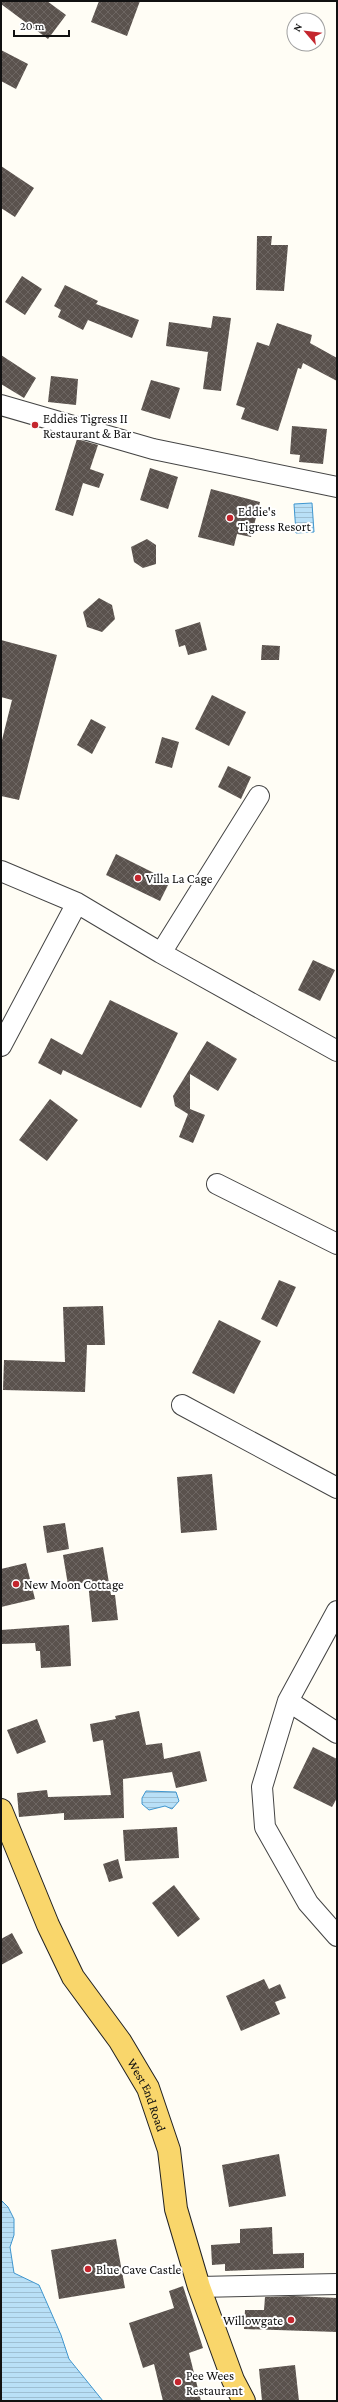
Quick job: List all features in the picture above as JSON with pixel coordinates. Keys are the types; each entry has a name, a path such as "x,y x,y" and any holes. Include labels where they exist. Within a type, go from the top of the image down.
{"main road":[{"name":"West End Road","path":"1,1810 48,1924 73,1977 120,2041 148,2088 169,2150 176,2209 199,2286 232,2380 244,2401"}],"street":[{"path":"1,405 153,449 337,487"},
{"path":"161,953 259,796"},
{"path":"1,871 76,903 161,953 337,1051"},
{"path":"1,1046 76,903"},
{"path":"217,1184 337,1244"},
{"path":"182,1405 337,1488"},
{"path":"337,1611 288,1701 262,1787 265,1827 308,1904 337,1936"},
{"path":"288,1701 337,1732"},
{"path":"199,2286 337,2284"}],"water":[{"path":"312,503 314,532 296,533 294,504"},
{"path":"146,1791 176,1792 179,1801 172,1809 165,1806 149,1810 142,1804 142,1798"},
{"path":"1,2200 8,2207 14,2219 14,2235 10,2247 14,2273 39,2285 61,2335 69,2359 103,2401 1,2401"}],"building":[{"path":"1,1 47,1 66,15 48,39 1,4"},
{"path":"99,1 140,1 127,36 91,22"},
{"path":"1,50 28,64 16,89 1,81"},
{"path":"1,166 34,188 15,217 1,208"},
{"path":"257,236 272,236 271,245 288,245 284,291 256,290"},
{"path":"22,276 42,289 25,315 5,302"},
{"path":"65,285 98,301 96,304 139,320 132,338 88,320 83,330 58,317 61,310 54,306"},
{"path":"213,316 231,318 221,391 203,389 208,352 166,346 169,322 211,328"},
{"path":"277,323 312,335 310,343 337,358 337,381 303,363 301,369 298,368 278,431 241,419 245,408 236,405 257,342 269,346"},
{"path":"1,355 36,378 24,398 1,384"},
{"path":"51,376 78,379 76,405 48,402"},
{"path":"151,380 180,388 170,419 141,410"},
{"path":"292,426 327,429 323,464 299,462 300,455 290,454"},
{"path":"77,439 98,445 90,469 104,474 99,488 83,483 73,516 55,510"},
{"path":"150,468 178,477 168,509 140,500"},
{"name":"Eddie's Tigress Resort","path":"211,489 260,502 251,537 237,534 234,546 198,537"},
{"path":"147,539 156,545 156,564 143,568 134,562 131,547"},
{"path":"99,598 112,605 115,619 102,632 87,627 83,612"},
{"path":"200,622 207,650 188,655 185,645 179,647 175,630"},
{"path":"1,640 57,655 19,800 1,796 1,744 12,700 1,697"},
{"path":"262,645 280,646 279,660 261,660"},
{"path":"212,695 246,712 229,746 195,729"},
{"path":"91,719 106,727 92,754 77,745"},
{"path":"162,737 179,742 172,768 155,763"},
{"path":"228,766 251,777 241,799 218,787"},
{"name":"Villa La Cage","path":"116,854 170,881 160,901 106,875"},
{"path":"313,960 335,970 320,1001 298,990"},
{"path":"110,1000 178,1033 141,1108 63,1070 61,1075 38,1063 51,1038 82,1055"},
{"path":"207,1041 237,1059 218,1091 190,1074 190,1109 205,1115 193,1143 179,1137 188,1114 175,1106 173,1096"},
{"path":"50,1099 78,1120 47,1161 19,1140"},
{"path":"279,1280 296,1287 277,1327 261,1319"},
{"path":"103,1306 105,1345 87,1345 85,1392 3,1390 4,1360 65,1362 63,1307"},
{"path":"219,1320 261,1341 234,1394 192,1373"},
{"path":"212,1474 217,1530 181,1533 177,1477"},
{"path":"65,1523 69,1549 47,1553 43,1526"},
{"path":"103,1547 111,1595 115,1595 118,1620 92,1622 88,1582 68,1585 63,1555"},
{"name":"New Moon Cottage","path":"26,1563 35,1599 1,1607 1,1569"},
{"path":"69,1625 71,1666 41,1668 40,1651 36,1651 35,1643 1,1644 1,1630"},
{"path":"139,1711 146,1745 162,1743 164,1759 200,1751 207,1781 176,1788 172,1772 123,1779 124,1818 64,1820 64,1813 19,1817 17,1793 47,1790 48,1797 111,1795 103,1740 93,1742 90,1724 116,1719 115,1716"},
{"path":"37,1719 46,1742 17,1754 7,1730"},
{"path":"313,1747 337,1759 337,1798 332,1807 293,1788"},
{"path":"177,1827 179,1858 125,1861 123,1830"},
{"path":"118,1859 123,1878 109,1882 103,1864"},
{"path":"174,1885 200,1919 178,1937 152,1903"},
{"path":"12,1933 23,1953 1,1965 1,1939"},
{"path":"264,1979 269,1989 280,1984 286,1998 275,2002 280,2014 241,2031 226,1996"},
{"path":"279,2154 286,2196 229,2207 222,2165"},
{"path":"272,2227 273,2254 304,2253 304,2268 225,2271 225,2264 212,2265 211,2245 240,2243 240,2229"},
{"name":"Blue Cave Castle","path":"116,2239 125,2288 59,2299 51,2250"},
{"path":"183,2286 203,2348 189,2353 201,2401 163,2401 154,2364 143,2368 129,2323 174,2308 169,2291"},
{"name":"Willowgate","path":"294,2296 337,2298 337,2332 244,2329 245,2310 264,2310 265,2297"},
{"path":"295,2365 299,2401 262,2401 259,2369"}],"place":[{"name":"Eddies Tigress II Restaurant & Bar","path":"35,425"},
{"name":"Eddie's Tigress Resort","path":"230,518"},
{"name":"Villa La Cage","path":"138,878"},
{"name":"New Moon Cottage","path":"16,1584"},
{"name":"Blue Cave Castle","path":"88,2269"},
{"name":"Willowgate","path":"291,2320"},
{"name":"Pee Wees Restaurant","path":"178,2382"}]}
